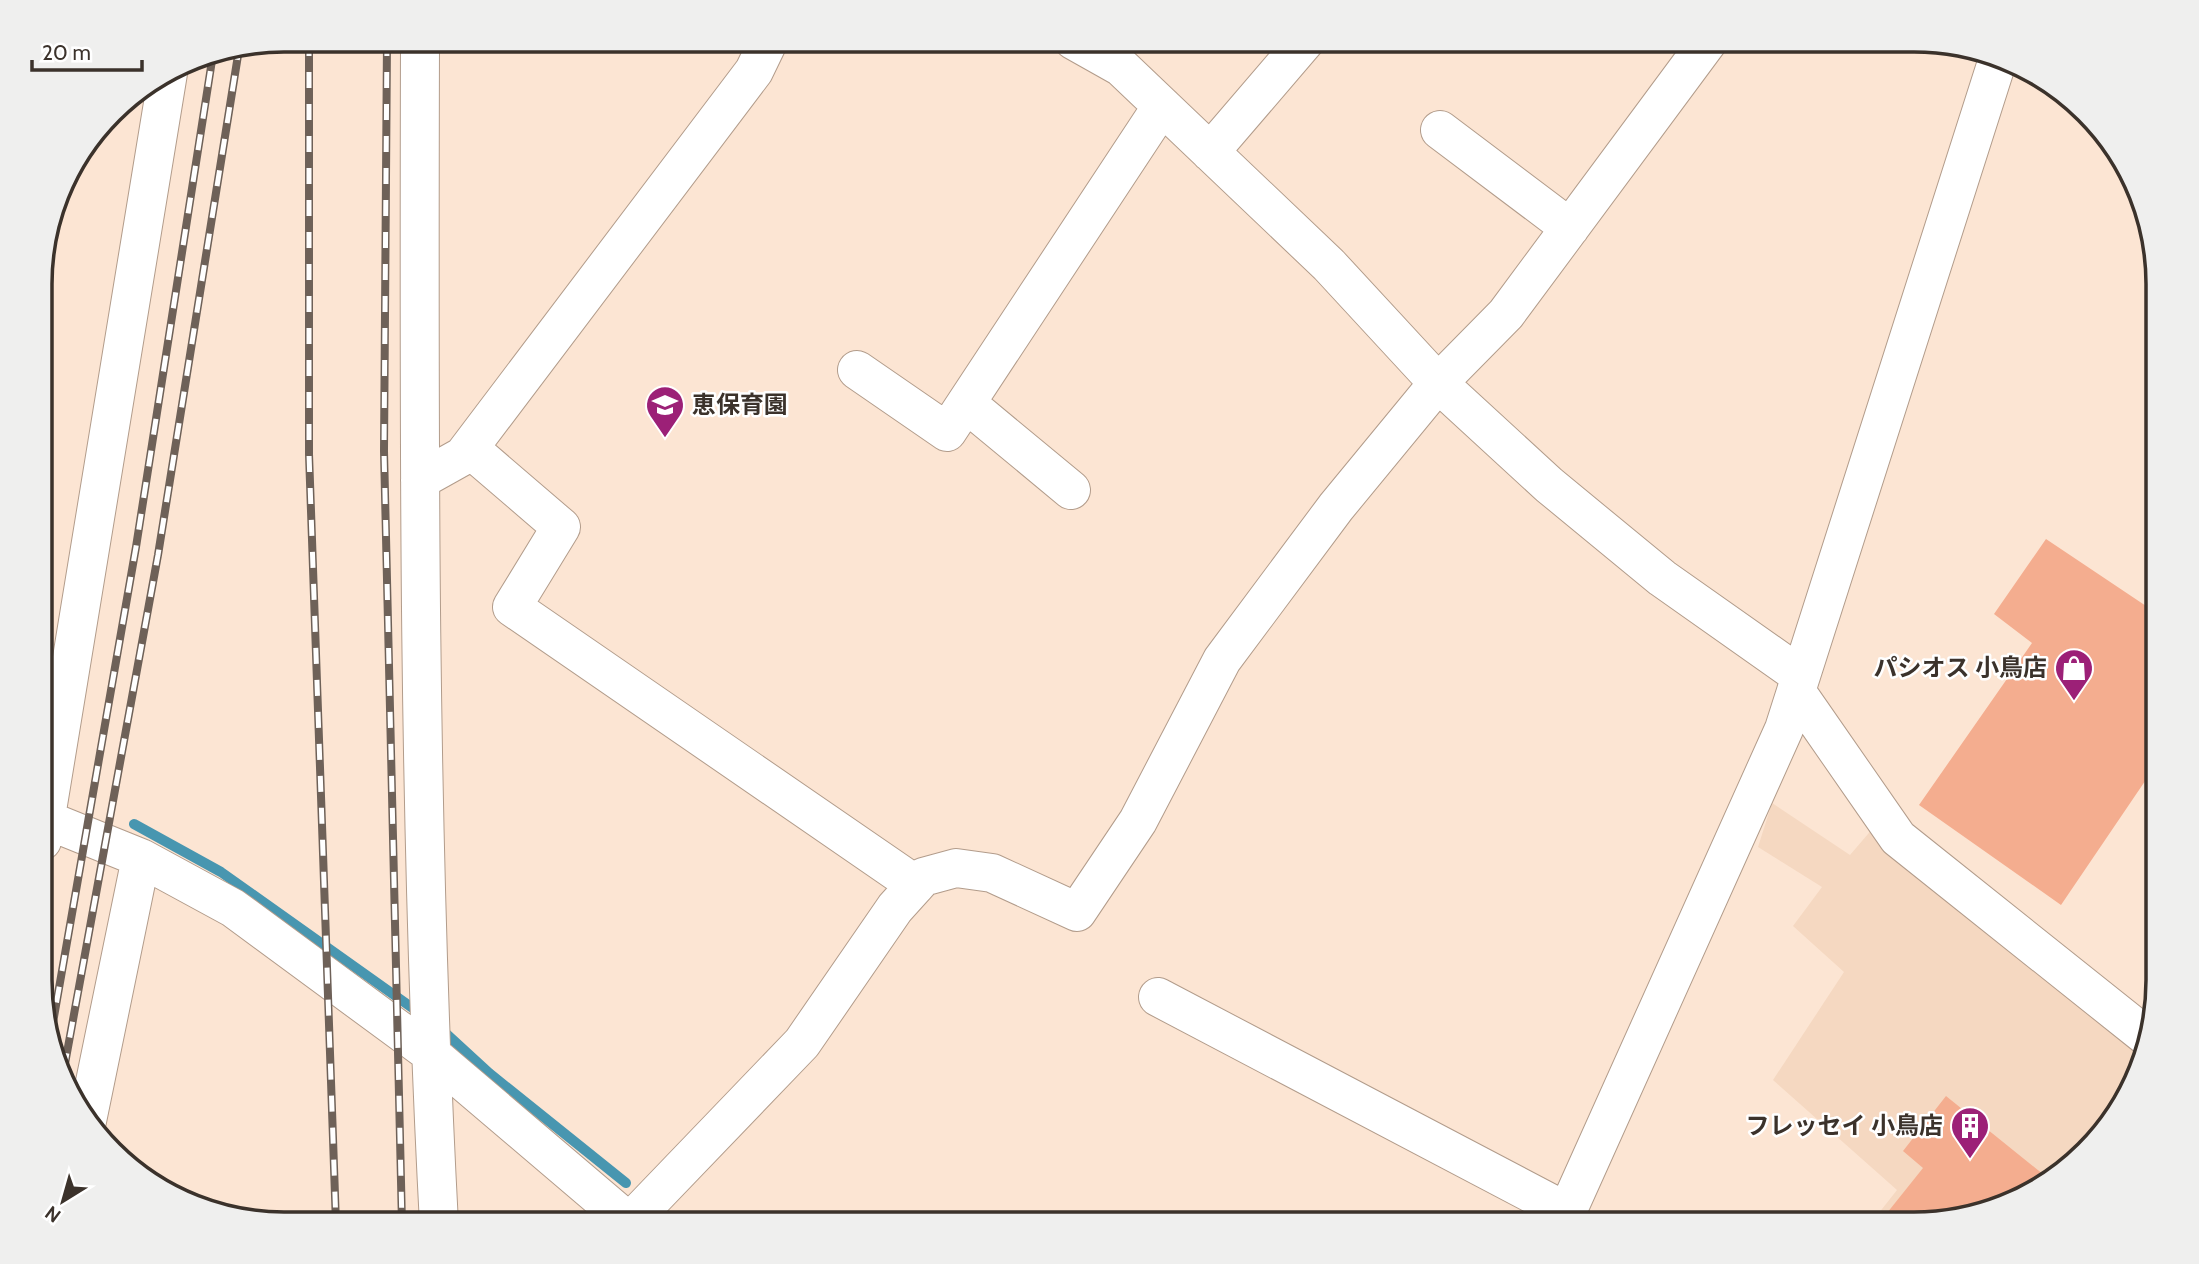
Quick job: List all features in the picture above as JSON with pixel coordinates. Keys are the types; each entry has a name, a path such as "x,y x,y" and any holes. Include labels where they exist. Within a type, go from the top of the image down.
{"street":[{"path":"1095,52 1121,67 1329,265 1438,383 1549,485 1662,578 1799,683 1898,838 2140,1031"},
{"path":"1210,152 1295,52"},
{"path":"641,1212 803,1043 895,908 923,877 956,868 992,873 1077,912 1138,821 1222,660 1336,507 1438,383 1506,314 1700,52"},
{"path":"420,53 420,480 430,1053 438,1212"},
{"path":"420,480 463,456 754,71 763,53"},
{"path":"1567,1211 1784,729 1995,67"},
{"path":"52,778 166,85"},
{"path":"857,370 947,432 1162,106"},
{"path":"1440,130 1570,228"},
{"path":"966,403 1071,490"},
{"path":"469,448 561,527 512,607 916,885"},
{"path":"52,830 141,858 233,908 430,1053 617,1212"},
{"path":"89,1103 141,858"},
{"path":"1158,997 1552,1211"}],"shaded area":[{"path":"1772,803 1850,855 1874,827 2137,1045 2123,1082 2099,1121 2079,1144 2056,1164 2003,1194 1960,1207 1930,1211 1880,1211 1897,1190 1773,1080 1844,972 1793,926 1822,887 1758,847"}],"building":[{"name":"パシオス 小鳥店","path":"2046,539 2146,606 2146,780 2061,905 1919,805 2032,643 1994,614"},
{"name":"フレッセイ 小鳥店","path":"1946,1096 2042,1173 2003,1194 1975,1204 1930,1211 1889,1211 1923,1168 1903,1151"}],"waterway":[{"path":"134,824 221,872 421,1014"},
{"path":"440,1028 489,1073 626,1183"}],"railway":[{"path":"309,53 309,454 336,1212"},
{"path":"387,53 384,451 402,1212"},
{"path":"66,1057 158,555 238,57"},
{"path":"55,1013 136,547 211,65"}],"place":[{"name":"恵保育園","path":"665,439"},
{"name":"パシオス 小鳥店","path":"2074,702"},
{"name":"フレッセイ 小鳥店","path":"1970,1160"}]}
